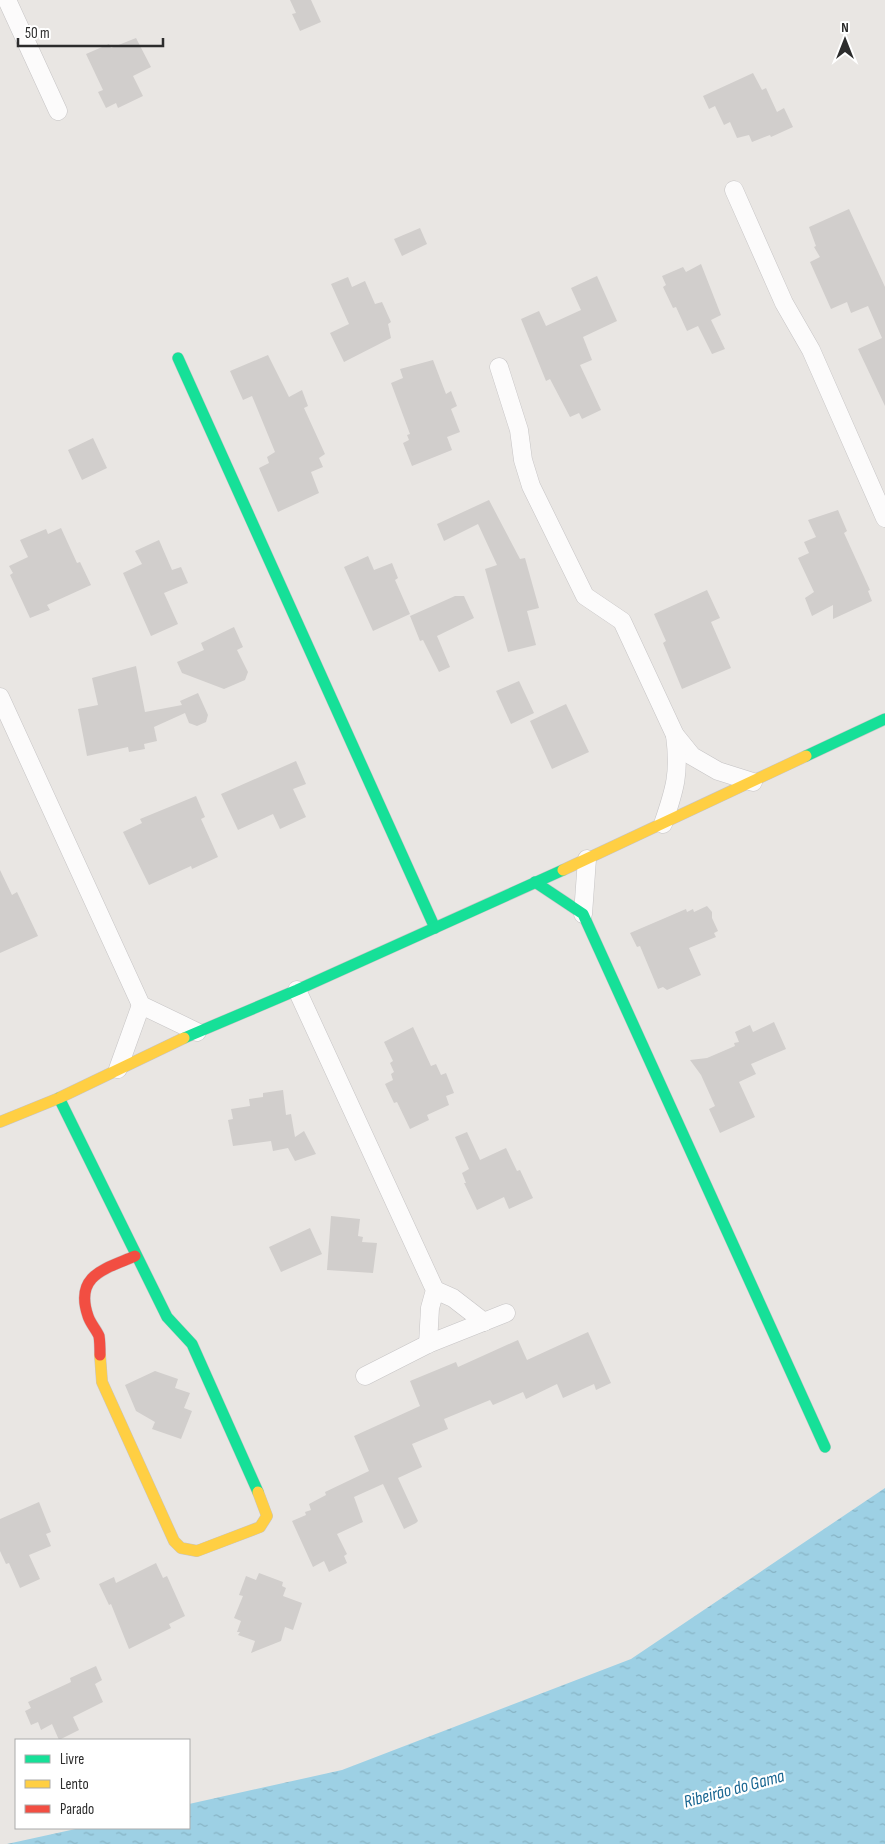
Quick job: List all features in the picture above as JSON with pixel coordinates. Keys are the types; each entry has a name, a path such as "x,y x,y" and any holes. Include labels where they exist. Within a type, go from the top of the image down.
{"street":[{"path":"7,0 58,111"},
{"path":"734,190 784,303 811,350 885,518"},
{"path":"178,358 434,928"},
{"path":"499,367 519,430 523,460 531,486 585,596 622,621 675,735 692,756 718,771 753,782"},
{"path":"0,697 141,1005 198,1032"},
{"path":"0,1122 59,1098 118,1068 298,990 536,882 885,719"},
{"path":"663,824 675,790 679,764 675,735"},
{"path":"586,859 582,914 826,1446"},
{"path":"536,882 582,914"},
{"path":"298,990 434,1290 430,1308 428,1344"},
{"path":"118,1068 141,1005"},
{"path":"59,1098 135,1256 167,1317 192,1344 266,1509 267,1516 260,1527 198,1552 181,1548 174,1541 102,1382 99,1337 88,1316 85,1290 88,1282 96,1273 135,1256"},
{"path":"434,1290 453,1298 484,1322"},
{"path":"365,1376 428,1344 506,1313"}],"water":[{"name":"Ribeirão do Gama","path":"885,1488 885,1844 7,1844 75,1829 190,1829 190,1804 342,1770 631,1659"}],"building":[{"path":"290,0 311,0 321,22 300,31 292,14 296,13"},
{"path":"136,38 151,67 133,76 143,96 118,108 116,103 106,108 98,92 103,90 86,54 109,44 111,48"},
{"path":"753,73 762,90 766,88 777,112 784,108 793,127 771,137 770,135 752,142 749,135 737,138 730,122 724,125 715,106 709,109 703,96"},
{"path":"849,209 885,287 885,406 858,349 882,338 868,306 851,313 847,302 831,309 810,262 820,257 814,247 816,246 809,227"},
{"path":"420,228 427,244 402,256 394,239"},
{"path":"701,264 721,315 711,320 725,349 712,354 698,326 687,331 676,307 673,308 663,287 666,285 662,276 683,267 686,272"},
{"path":"597,276 617,321 583,337 592,360 580,365 601,410 582,419 579,413 570,417 550,379 546,381 521,319 539,311 546,326 581,310 571,288"},
{"path":"348,277 352,287 365,281 375,304 382,302 391,322 388,324 391,338 344,362 330,333 349,324 331,284"},
{"path":"268,355 289,397 302,390 308,406 304,408 325,454 319,458 323,467 311,472 319,493 278,512 259,468 269,463 267,457 275,452 252,396 243,400 230,371"},
{"path":"433,360 446,394 451,391 457,406 451,409 460,432 447,437 452,450 412,466 403,443 409,440 407,435 410,434 391,383 403,378 400,369"},
{"path":"93,438 107,468 82,480 68,450"},
{"path":"489,500 520,559 525,558 539,608 527,611 536,645 508,652 485,569 497,565 478,524 444,541 437,524"},
{"path":"838,510 847,531 844,533 870,590 868,591 872,601 833,619 833,605 812,616 805,598 814,592 798,558 809,553 804,542 816,537 808,520"},
{"path":"61,528 77,563 80,562 91,585 47,605 50,610 30,618 10,575 13,573 9,566 28,557 20,540 46,529 48,534"},
{"path":"159,540 172,570 181,567 188,583 164,593 178,624 151,636 123,573 142,564 135,551"},
{"path":"368,556 374,570 392,563 398,578 395,580 410,614 373,631 344,567"},
{"path":"707,590 720,618 711,622 731,668 682,689 663,643 666,641 654,614"},
{"path":"455,596 464,596 474,618 437,636 450,667 439,672 423,640 420,641 410,616"},
{"path":"234,627 243,647 237,650 248,672 245,680 224,689 182,673 177,662 204,650 201,643"},
{"path":"136,666 145,712 182,705 180,701 198,693 208,715 206,722 197,726 189,723 185,713 154,727 157,741 144,744 145,749 129,752 128,747 87,756 78,709 98,705 92,678"},
{"path":"519,681 534,713 511,724 496,691"},
{"path":"566,704 589,752 552,769 530,721"},
{"path":"296,761 306,784 293,789 306,817 280,829 273,814 238,830 221,794"},
{"path":"196,796 205,817 201,819 218,857 192,869 191,866 149,885 123,832 142,823 140,819"},
{"path":"0,870 12,895 17,892 38,936 0,953"},
{"path":"707,906 712,912 712,918 718,931 714,933 716,937 689,948 701,975 667,990 663,987 658,989 640,946 637,947 630,933 686,909 687,912 693,909 694,912"},
{"path":"774,1022 786,1049 751,1064 756,1074 739,1082 755,1117 720,1133 709,1109 715,1106 701,1075 690,1060 707,1058 735,1046 734,1043 739,1042 735,1032 750,1025 753,1032"},
{"path":"413,1027 431,1066 436,1064 441,1075 446,1073 454,1093 446,1096 449,1105 427,1115 429,1120 410,1129 397,1102 394,1103 385,1084 393,1080 391,1074 394,1072 390,1063 393,1061 384,1042"},
{"path":"283,1090 286,1115 291,1114 295,1137 304,1131 316,1154 295,1161 288,1148 273,1151 271,1141 233,1146 228,1120 233,1119 231,1109 250,1106 249,1099 263,1097 263,1093"},
{"path":"467,1132 480,1160 506,1148 517,1171 520,1170 533,1198 509,1209 504,1197 477,1210 464,1183 466,1183 462,1173 469,1169 455,1137"},
{"path":"331,1216 360,1219 358,1236 363,1237 362,1242 377,1243 373,1273 327,1270"},
{"path":"310,1228 322,1254 281,1272 269,1247"},
{"path":"588,1332 611,1383 596,1390 594,1384 563,1398 557,1384 526,1399 523,1392 493,1405 490,1400 444,1419 448,1429 412,1444 422,1467 398,1478 418,1521 404,1529 383,1484 354,1497 363,1522 337,1534 347,1554 344,1556 347,1563 329,1572 324,1561 313,1567 292,1521 306,1515 305,1512 311,1510 309,1504 326,1495 325,1492 369,1471 354,1436 420,1406 410,1381 456,1362 458,1367 518,1340 527,1360"},
{"path":"155,1371 178,1379 175,1388 190,1393 184,1408 192,1411 181,1439 152,1429 155,1422 136,1411 125,1385"},
{"path":"39,1502 51,1532 46,1534 51,1546 29,1555 40,1579 20,1588 9,1563 6,1564 0,1551 0,1519"},
{"path":"156,1563 163,1578 167,1576 185,1616 169,1624 171,1628 129,1649 111,1604 109,1605 99,1584 114,1577 116,1583"},
{"path":"259,1573 283,1582 282,1586 286,1588 283,1596 302,1603 293,1630 285,1627 281,1641 251,1653 255,1641 238,1635 240,1632 237,1632 241,1621 234,1618 243,1596 239,1595 246,1576 256,1580"},
{"path":"96,1666 102,1680 95,1684 103,1702 73,1717 79,1730 59,1739 52,1724 41,1730 38,1722 31,1725 25,1711 31,1708 28,1702 71,1682 70,1678"}],"traffic: fast":[{"path":"178,358 435,928"},
{"path":"806,756 885,719"},
{"path":"184,1038 297,990 563,870"},
{"path":"535,882 583,914 825,1447"},
{"path":"59,1098 167,1317 192,1344 258,1492"}],"traffic: slow":[{"path":"563,870 806,756"},
{"path":"0,1122 59,1098 184,1038"},
{"path":"100,1355 102,1382 174,1541 181,1548 197,1551 260,1527 267,1516 258,1492"}],"traffic: jam":[{"path":"100,1355 99,1336 88,1316 85,1291 89,1282 103,1270 135,1256"}]}
